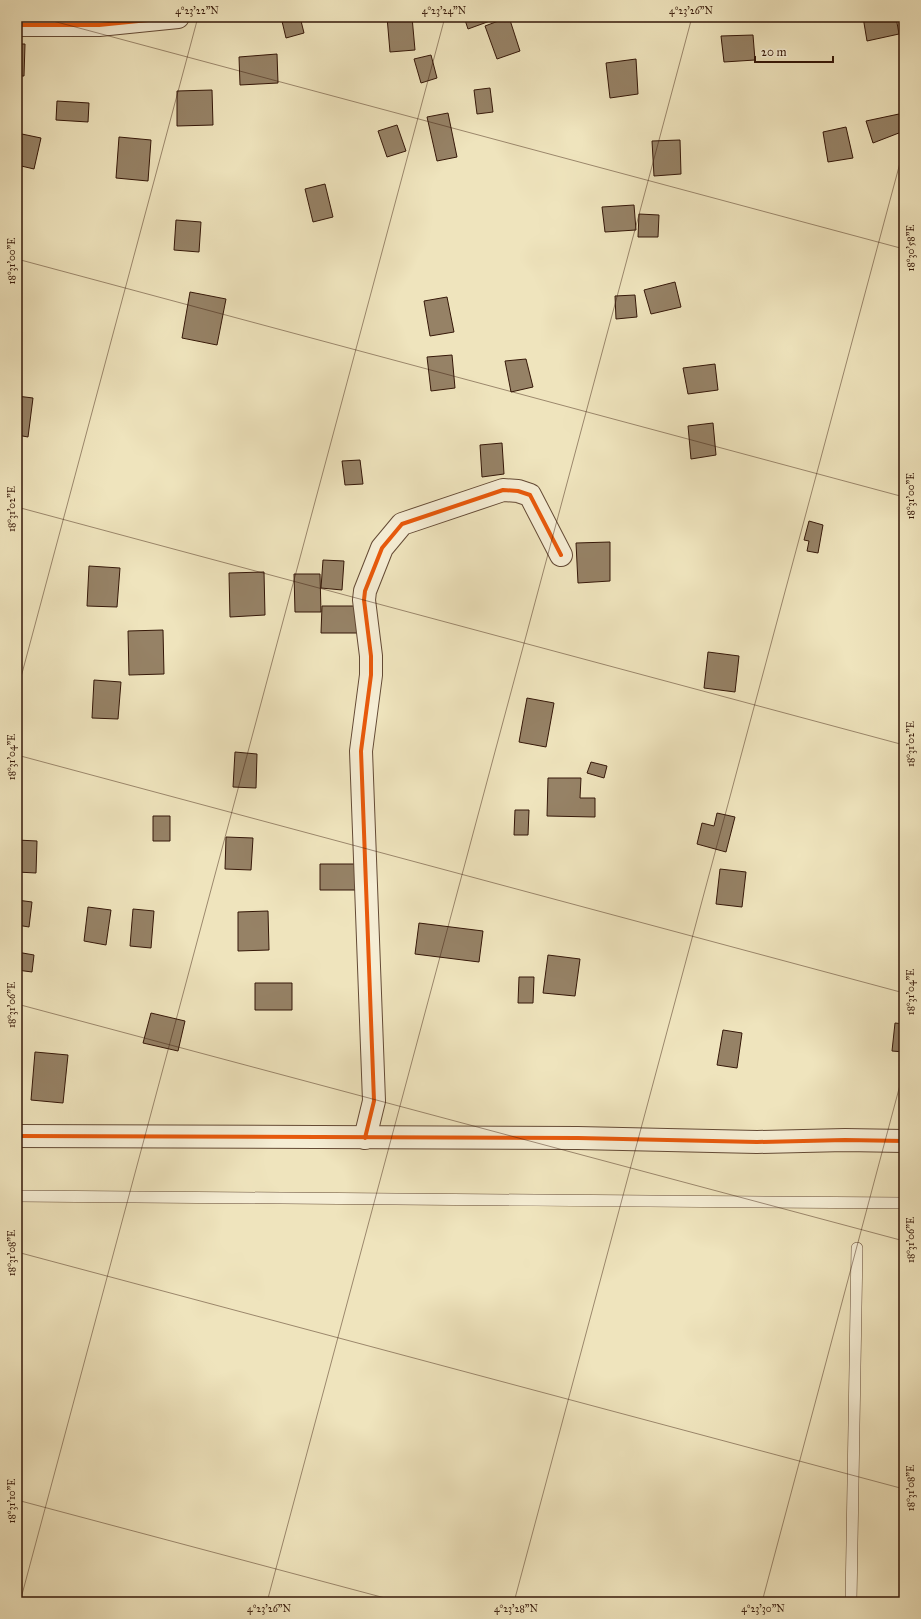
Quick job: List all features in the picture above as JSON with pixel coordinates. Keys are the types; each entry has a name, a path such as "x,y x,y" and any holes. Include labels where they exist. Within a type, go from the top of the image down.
{"street":[{"path":"17,25 99,26 178,17"},
{"path":"365,1138 374,1101 361,751 371,675 371,656 364,600 366,591 382,548 402,524 503,490 518,491 530,495 561,555"},
{"path":"17,1136 578,1138 757,1142 904,1140"}],"lane":[{"path":"17,1196 904,1203"},
{"path":"851,1602 857,1248"}],"building":[{"path":"281,17 300,17 304,33 286,38"},
{"path":"387,17 412,17 415,50 390,52"},
{"path":"464,17 501,17 468,29"},
{"path":"509,17 520,51 497,59 485,26"},
{"path":"863,17 896,17 899,34 867,41"},
{"path":"753,35 755,60 724,62 721,36"},
{"path":"17,44 25,44 24,76 17,76"},
{"path":"277,54 278,83 240,85 239,57"},
{"path":"431,55 437,78 421,83 414,59"},
{"path":"636,59 638,94 610,98 606,63"},
{"path":"490,88 493,112 477,114 474,90"},
{"path":"212,90 213,125 177,126 177,91"},
{"path":"57,101 89,103 88,122 56,120"},
{"path":"448,113 457,157 437,161 427,117"},
{"path":"899,114 904,131 873,143 866,121"},
{"path":"397,125 406,151 387,157 378,131"},
{"path":"846,127 853,158 828,162 823,132"},
{"path":"17,133 41,138 34,169 17,165"},
{"path":"119,137 151,140 148,181 116,178"},
{"path":"680,140 681,174 654,176 652,141"},
{"path":"325,184 333,217 313,222 305,189"},
{"path":"634,205 636,230 605,232 602,207"},
{"path":"639,214 659,215 658,237 638,237"},
{"path":"176,220 201,222 199,252 174,250"},
{"path":"675,282 681,307 651,314 644,290"},
{"path":"190,292 226,299 217,345 182,338"},
{"path":"635,295 637,317 616,319 615,296"},
{"path":"447,297 454,332 430,336 424,301"},
{"path":"452,355 455,388 431,391 427,357"},
{"path":"526,359 533,387 511,392 505,361"},
{"path":"715,364 718,390 688,394 683,368"},
{"path":"17,396 33,398 28,437 17,435"},
{"path":"713,423 716,455 691,459 688,426"},
{"path":"502,443 504,474 482,477 480,445"},
{"path":"360,460 363,484 345,485 342,461"},
{"path":"809,521 823,525 818,553 807,551 809,541 804,540"},
{"path":"610,542 610,581 578,583 576,543"},
{"path":"323,560 344,561 342,590 321,588"},
{"path":"89,566 120,568 117,607 87,606"},
{"path":"264,572 265,615 230,617 229,573"},
{"path":"294,574 320,574 321,612 295,612"},
{"path":"322,606 359,606 359,633 321,633"},
{"path":"163,630 164,674 129,675 128,631"},
{"path":"708,652 739,656 735,692 704,688"},
{"path":"94,680 121,682 118,719 92,718"},
{"path":"527,698 554,703 546,747 519,742"},
{"path":"235,752 257,754 256,788 233,787"},
{"path":"591,762 607,766 604,778 587,773"},
{"path":"548,778 581,778 580,798 595,798 595,817 547,816"},
{"path":"515,810 529,810 528,835 514,835"},
{"path":"717,813 735,817 726,852 697,844 702,823 714,826"},
{"path":"153,816 170,816 170,841 153,841"},
{"path":"226,837 253,838 251,870 225,869"},
{"path":"17,840 37,841 36,873 17,872"},
{"path":"320,864 358,864 358,890 320,890"},
{"path":"720,869 746,872 742,907 716,904"},
{"path":"17,900 32,902 29,927 17,925"},
{"path":"88,907 111,910 106,945 84,941"},
{"path":"133,909 154,911 151,948 130,946"},
{"path":"268,911 269,950 238,951 238,912"},
{"path":"419,923 483,931 479,962 415,954"},
{"path":"17,952 34,955 32,972 17,970"},
{"path":"548,955 580,959 575,996 543,993"},
{"path":"519,977 534,977 533,1003 518,1003"},
{"path":"255,983 292,983 292,1010 255,1010"},
{"path":"151,1013 185,1021 178,1051 143,1043"},
{"path":"895,1023 904,1024 904,1052 892,1051"},
{"path":"723,1030 742,1033 737,1068 717,1065"},
{"path":"35,1052 68,1055 63,1103 31,1100"}],"cycle path":[{"path":"17,25 99,25 178,17"},
{"path":"365,1138 374,1101 361,751 371,675 371,656 364,600 365,591 382,548 402,524 503,490 518,491 530,495 561,555"},
{"path":"17,1136 578,1138 757,1142 845,1140 904,1141"}]}
